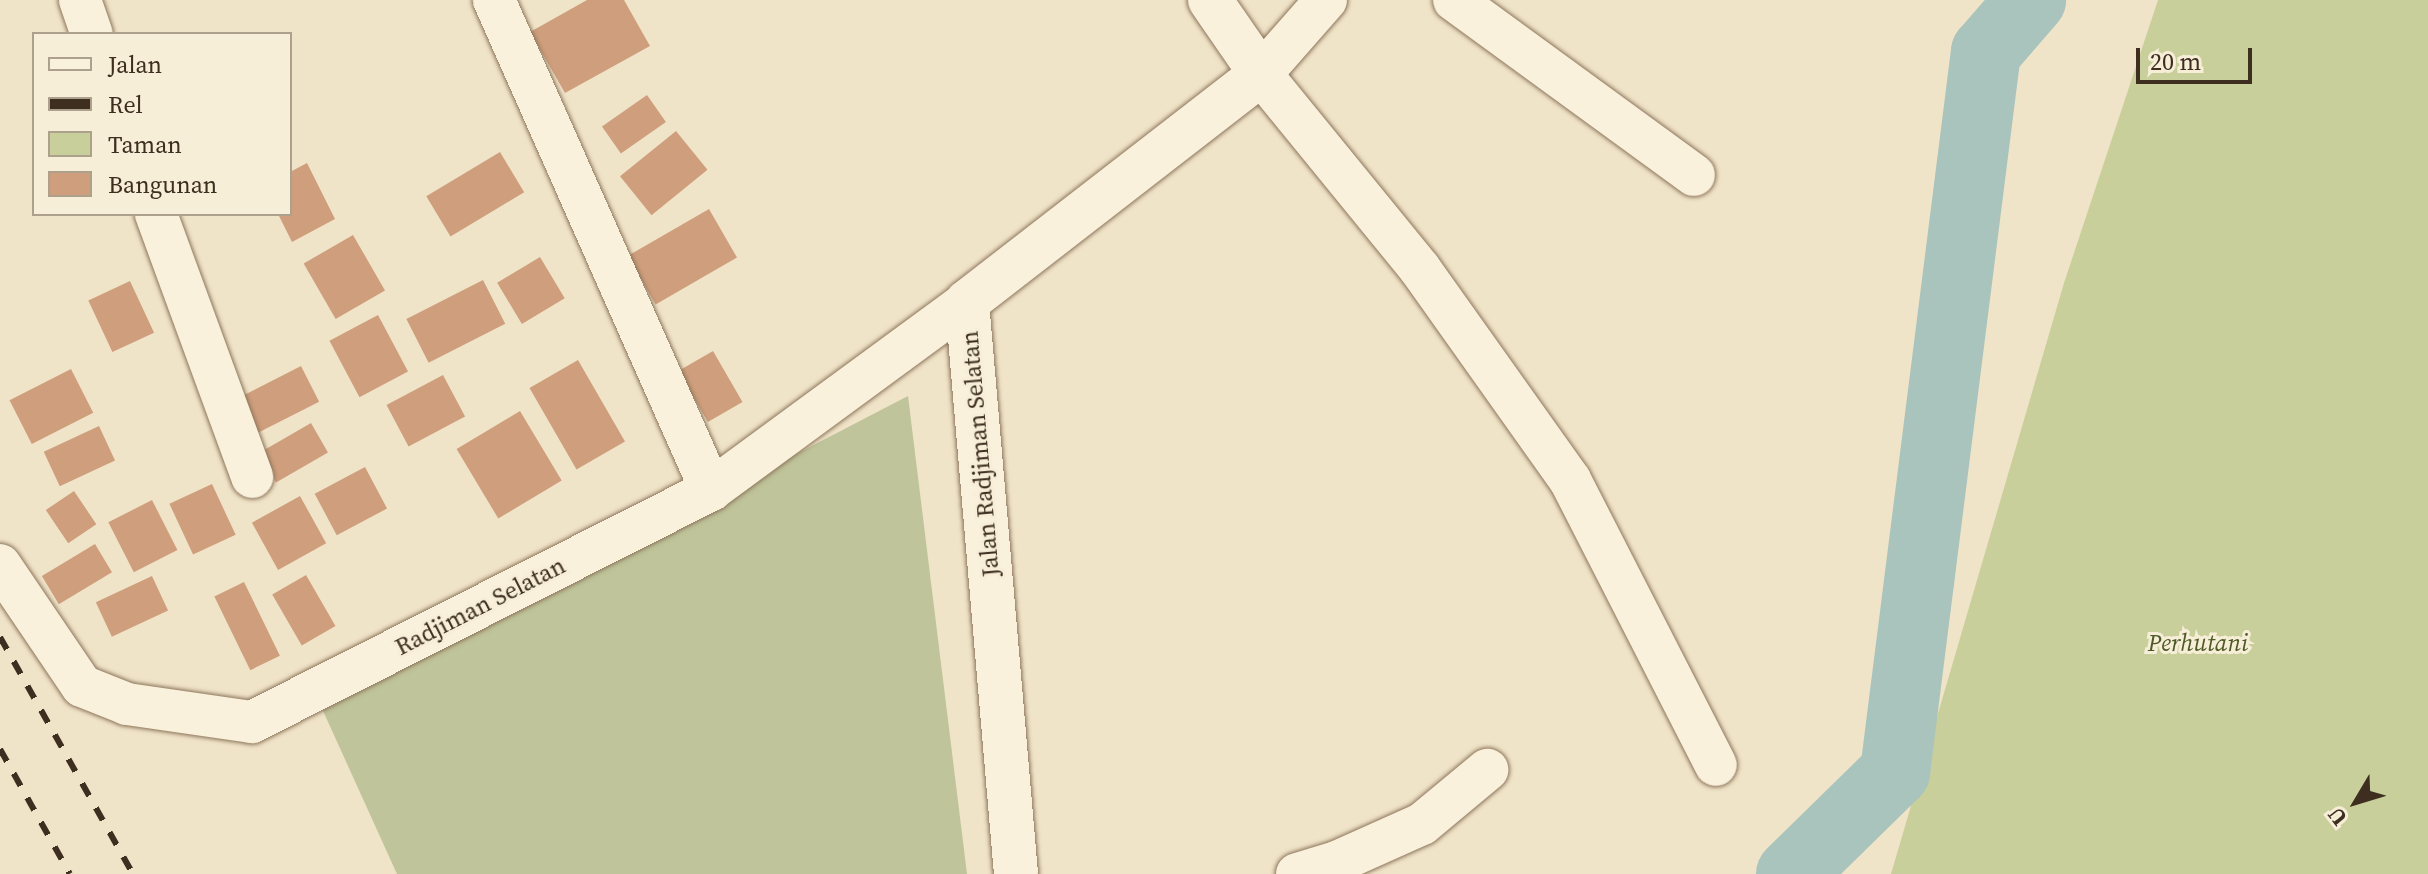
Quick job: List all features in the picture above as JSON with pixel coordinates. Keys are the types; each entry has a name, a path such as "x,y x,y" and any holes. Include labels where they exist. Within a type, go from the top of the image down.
{"street":[{"path":"80,0 91,32"},
{"path":"494,0 711,490"},
{"path":"1210,0 1261,74 1420,269 1570,480 1716,765"},
{"path":"1261,74 1326,0"},
{"path":"1454,0 1694,175"},
{"name":"Jalan Radjiman Selatan","path":"1016,874 967,302 1261,74"},
{"path":"157,216 252,477"},
{"name":"Radjiman Selatan","path":"0,565 82,686 127,704 252,722 711,490 967,302"},
{"path":"1297,874 1337,862 1422,824 1487,770"}],"green space":[{"name":"Perhutani","path":"2158,0 2428,0 2428,874 1891,874 2064,283"},
{"path":"908,396 967,874 397,874 319,702"}],"building":[{"path":"587,0 624,0 650,46 565,93 530,32"},
{"path":"647,95 666,122 621,154 602,127"},
{"path":"676,131 707,170 652,215 620,176"},
{"path":"500,152 524,192 450,237 426,196"},
{"path":"307,163 335,219 292,242 279,216 292,216 292,171"},
{"path":"709,209 737,257 656,304 628,256"},
{"path":"353,235 385,290 336,319 304,264"},
{"path":"540,257 565,298 522,324 497,283"},
{"path":"483,280 505,324 429,363 406,319"},
{"path":"130,281 154,333 112,352 88,300"},
{"path":"378,315 408,372 359,397 329,341"},
{"path":"713,351 742,402 708,422 678,371"},
{"path":"578,360 625,441 577,469 530,388"},
{"path":"301,366 319,402 255,434 237,399"},
{"path":"71,369 93,413 32,444 10,400"},
{"path":"443,375 465,416 409,447 386,405"},
{"path":"520,411 562,480 498,519 457,449"},
{"path":"311,423 328,452 276,482 259,453"},
{"path":"99,426 115,460 60,486 44,452"},
{"path":"365,467 387,508 337,535 315,494"},
{"path":"212,484 236,535 193,555 169,504"},
{"path":"74,491 96,524 68,543 46,510"},
{"path":"300,496 326,543 278,570 252,523"},
{"path":"152,500 177,550 134,572 108,522"},
{"path":"95,544 112,572 59,604 42,576"},
{"path":"306,575 336,626 302,646 272,594"},
{"path":"152,576 168,610 112,637 96,602"},
{"path":"244,582 280,656 250,670 214,596"}],"waterway":[{"path":"1791,874 1895,772 1986,52 2031,0"}],"railway":[{"path":"0,637 133,874"},
{"path":"0,749 70,874"}]}
